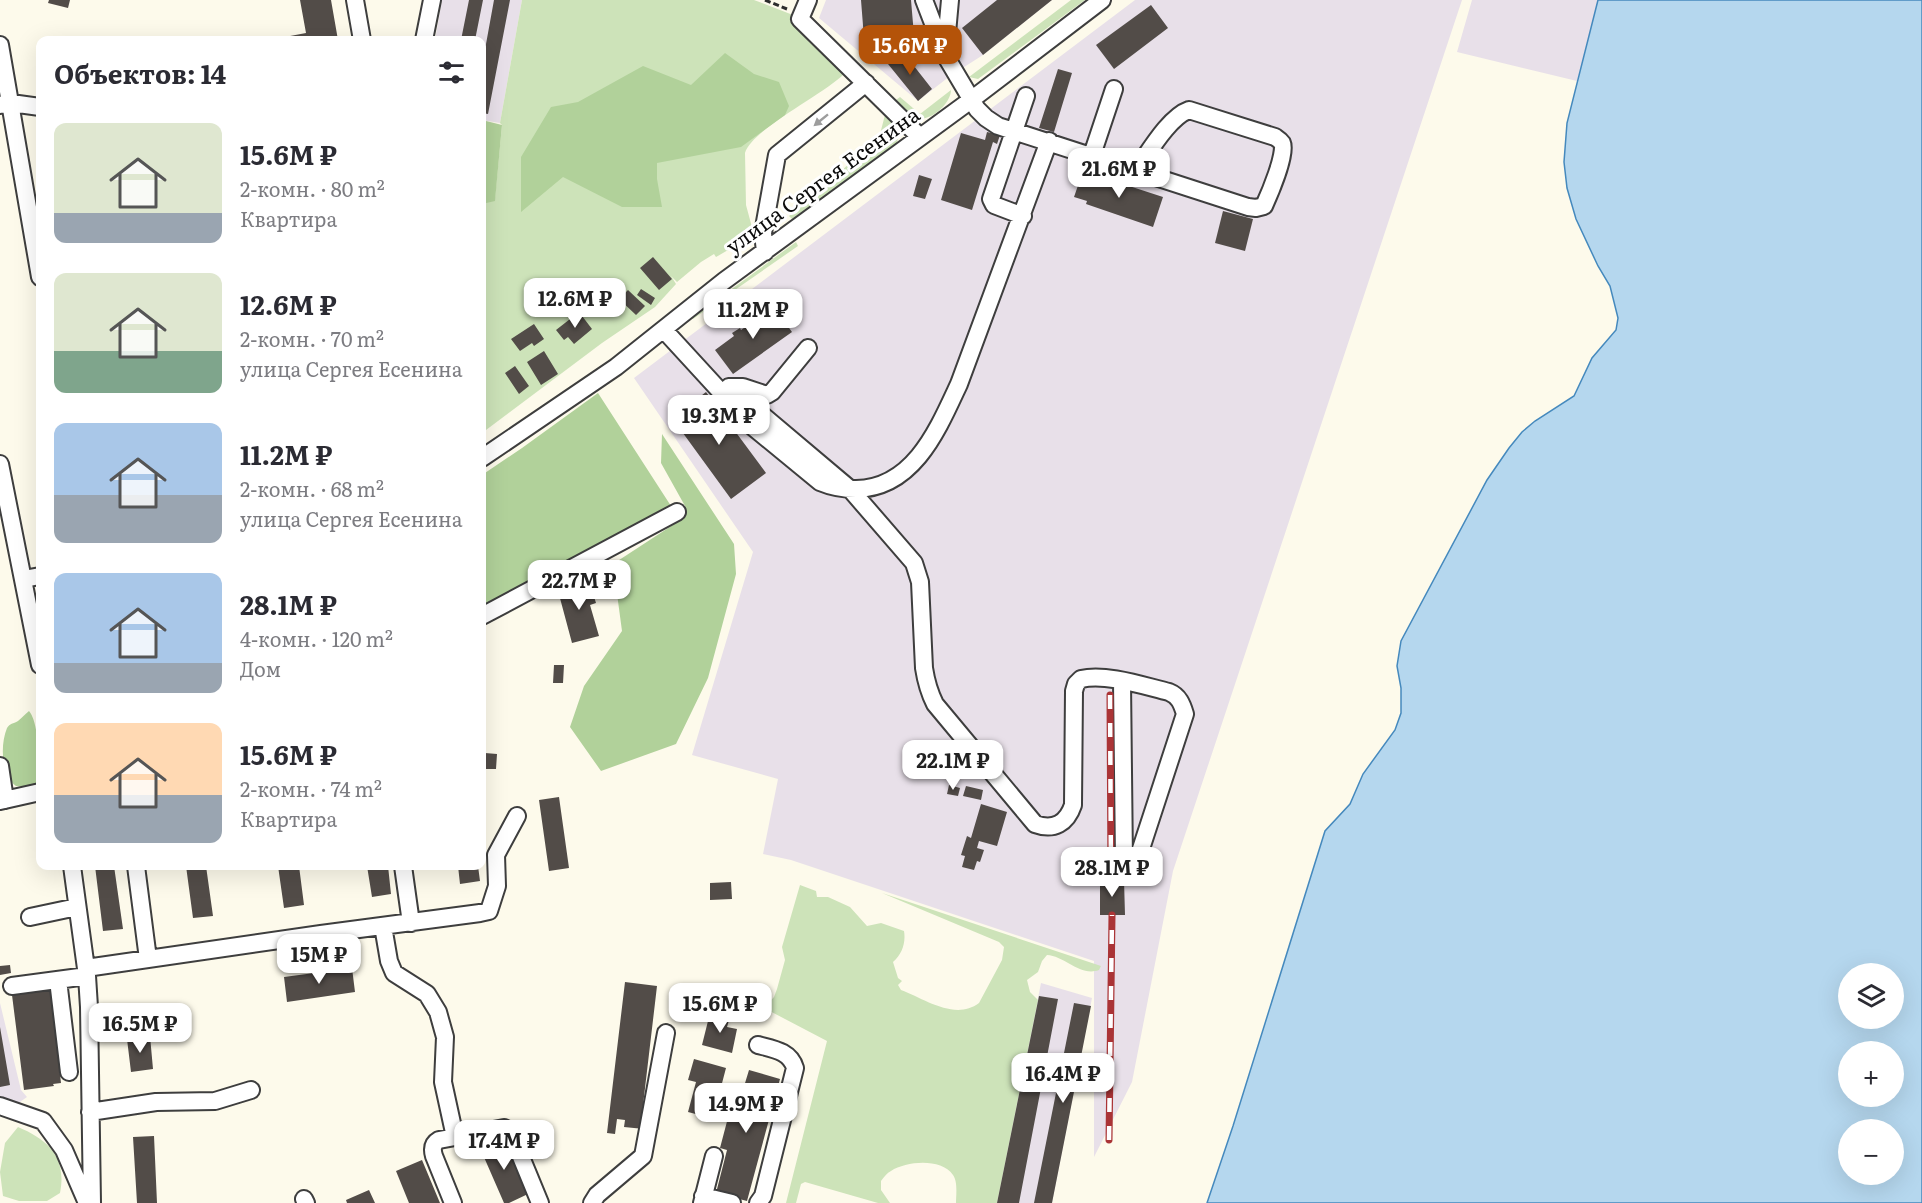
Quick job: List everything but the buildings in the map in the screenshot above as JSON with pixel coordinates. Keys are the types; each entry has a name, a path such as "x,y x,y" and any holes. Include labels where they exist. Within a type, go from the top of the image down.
{"street":[{"path":"355,0 361,36"},
{"path":"425,36 432,0"},
{"path":"808,0 800,19 920,137"},
{"path":"924,0 945,55 971,100 986,118 998,126 1248,207 1256,208 1264,206 1268,198 1283,146 1281,141 1275,137 1189,110 1180,113 1136,170"},
{"name":"улица Сергея Есенина","path":"486,455 616,367 724,281 971,100 1102,0"},
{"path":"945,55 953,3"},
{"path":"0,45 6,104 36,257"},
{"path":"765,252 763,233 777,155 866,83"},
{"path":"1092,155 1114,89"},
{"path":"1023,216 994,205 991,199 1026,96"},
{"path":"6,104 36,106"},
{"path":"850,489 865,489 883,484 900,474 916,460 930,440 959,384 1049,141"},
{"path":"664,330 724,389 850,489 908,556 918,573 920,582 924,668 926,682 935,704 1035,824 1050,828 1057,826 1069,816 1073,805 1076,684 1081,679 1090,677 1122,682 1176,695 1185,714 1137,861 1132,866 1127,865 1124,861 1122,682"},
{"path":"724,389 743,387 767,395 808,348"},
{"path":"0,464 32,578 36,622"},
{"path":"486,614 677,512"},
{"path":"0,766 2,800 36,793"},
{"path":"12,986 58,980 148,959 489,911 497,886 496,855 517,816"},
{"path":"72,870 86,972 92,1203"},
{"path":"137,870 148,959"},
{"path":"404,870 411,923"},
{"path":"30,917 77,907"},
{"path":"383,926 389,961 394,973 427,994 438,1012 445,1037 443,1082 455,1137"},
{"path":"58,980 69,1072"},
{"path":"591,1203 597,1195 643,1156 666,1033"},
{"path":"758,1045 785,1053 794,1062 795,1068 763,1196 758,1203"},
{"path":"90,1112 156,1102 215,1101 251,1090"},
{"path":"0,1106 43,1121 64,1150 87,1203"},
{"path":"0,1121 19,1112"},
{"path":"453,1203 432,1148 435,1142 498,1128 508,1130 540,1203"},
{"path":"714,1156 703,1199 732,1203"}],"path":[{"path":"765,0 795,12 800,19"}],"shaded area":[{"path":"442,0 522,0 500,123 486,121 486,36 436,36"},
{"path":"826,0 1052,0 983,55 950,76 918,101 819,18"},
{"path":"1135,0 1462,0 1173,871 1132,1082 1094,1157 1094,961 791,860 763,854 778,779 692,755 753,552 634,378"},
{"path":"1472,0 1598,0 1591,35 1577,81 1457,52"},
{"path":"1041,983 1092,998 1052,1203 997,1203"},
{"path":"0,1003 21,1090 27,1097 0,1116"}],"green space":[{"path":"522,0 754,0 793,15 796,26 844,74 760,133 750,144 745,153 746,205 753,231 716,257 714,254 701,262 677,282 671,276 676,284 655,307 602,343 486,430 486,201 495,198 502,125 500,123"},
{"path":"1071,0 1085,0 978,79 969,77"},
{"path":"725,53 754,74 779,82 789,106 785,115 741,147 657,163 657,179 662,207 622,207 563,177 521,212 521,157 551,107 578,102 643,66 691,85"},
{"path":"951,90 943,107 932,116 925,118 913,117 896,100 900,97 920,114"},
{"path":"886,111 900,125 900,134 896,144 793,220 789,216 879,138"},
{"path":"486,121 502,125 495,201 486,203"},
{"path":"796,242 798,246 692,318"},
{"path":"598,393 671,506 486,606 486,472"},
{"path":"662,434 734,544 736,574 708,678 676,744 601,771 570,727 584,686 622,631 613,564 682,519 685,506 661,463"},
{"path":"29,711 36,730 36,784 26,787 16,786 11,781 3,759 3,743 7,728"},
{"path":"800,885 816,891 817,897 828,897 850,907 867,926 881,923 904,931 903,948 893,962 898,978 902,981 898,985 901,990 940,1007 960,1010 979,1003 1002,960 1004,947 999,942 882,893 1101,966 1099,970 1085,971 1047,955 1038,972 1027,980 1030,992 1038,1000 997,1203 956,1203 955,1178 948,1170 932,1164 914,1163 890,1172 881,1181 881,1190 890,1203 878,1203 805,1182 801,1184 796,1203 786,1203 827,1041 764,1008 774,997 777,989 785,960 782,947"},
{"path":"18,1127 47,1144 58,1160 61,1170 60,1193 47,1201 19,1201 3,1196 0,1172 5,1143"}],"water":[{"path":"1598,0 1922,0 1922,1203 1207,1203 1325,831 1350,804 1363,774 1395,730 1401,713 1401,688 1397,666 1401,641 1487,480 1509,448 1535,421 1574,396 1592,358 1616,330 1618,318 1610,286 1576,219 1567,188 1564,162 1567,123"}],"railway":[{"path":"1110,695 1111,880"},
{"path":"1109,1140 1112,915"}]}
